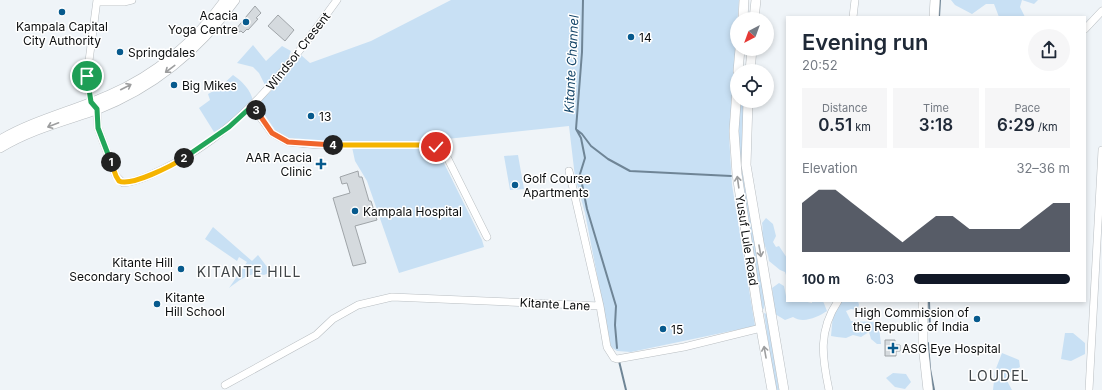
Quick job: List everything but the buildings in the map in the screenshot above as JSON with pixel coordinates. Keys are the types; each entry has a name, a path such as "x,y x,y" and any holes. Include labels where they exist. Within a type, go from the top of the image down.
{"main road":[{"path":"0,148 94,106 111,94 148,75 165,63 202,30 225,0"},
{"path":"0,140 20,130 94,106 140,89 174,66 210,32 235,0"},
{"path":"743,12 744,0"},
{"path":"755,12 756,0"},
{"path":"934,16 935,0"},
{"name":"Yusuf Lule Road","path":"736,108 734,142 737,174 772,390"},
{"name":"Yusuf Lule Road","path":"748,108 746,165 784,390"},
{"path":"923,302 923,345 928,390"}],"street":[{"path":"94,106 87,76 97,1 124,2 132,0"},
{"name":"Windsor Cresent","path":"94,106 98,128 116,176 123,183 152,174 182,160 229,127 252,106 277,79 337,0"},
{"path":"854,16 855,0"},
{"path":"1086,28 1102,11"},
{"path":"252,106 272,133 288,142 318,145 430,145 440,148 444,151 487,237"},
{"path":"1089,390 1102,150"},
{"path":"569,171 600,306"},
{"name":"Kitante Lane","path":"225,385 316,335 333,319 358,305 392,297 600,306 607,347 614,358 684,347 761,328"},
{"path":"829,390 823,365 822,346 829,314 837,302"}],"shaded area":[{"path":"451,0 739,0 738,12 730,12 730,56 735,56 734,64 730,64 731,108 729,135 732,185 755,326 631,352 617,351 611,347 585,213 575,177 569,126 400,144 436,147 482,240 484,247 399,273 367,181 355,161 352,147 299,144 278,134 259,107 262,100 278,84 301,55 310,63 371,41"},
{"path":"951,0 1022,0 1020,7 1024,16 999,16 994,4 986,4 972,14 955,5"},
{"path":"1022,0 1038,0 1034,4"},
{"path":"253,45 266,61 282,46 291,51 287,62 266,87 259,73 253,67 237,63"},
{"path":"233,75 246,86 253,101 227,126 214,132 199,108 210,100 208,94 219,88"},
{"path":"740,108 744,108 742,153 743,170 765,300 764,309 762,308 744,208 738,131"},
{"path":"518,155 524,189 510,190 504,156"},
{"path":"766,218 773,224 776,236 773,242 776,247 779,246 786,256 786,275 785,272 769,261 763,242 762,223"},
{"path":"213,227 252,261 258,255 271,272 264,275 250,275 241,279 229,288 247,262 239,257 237,261 205,239"},
{"path":"779,283 784,286 786,302 823,302 827,311 806,320 793,317 785,320 775,314 772,288"},
{"path":"840,302 858,302 859,305 857,310 851,309 846,311 851,321 875,322 879,328 881,344 877,344 871,339 869,332 861,337 853,335 846,338 831,336 833,314"},
{"path":"764,313 767,314 779,390 775,390"},
{"path":"1065,333 1073,333 1085,343 1085,354 1071,361 1061,359"},
{"path":"1002,353 1019,360 1020,367 1009,373 1006,379 1012,390 993,390 995,371"},
{"path":"893,373 906,374 911,382 905,389 895,387 886,378"}],"waterway":[{"name":"Kitante Channel","path":"576,129 582,52 583,0"},
{"path":"939,16 940,0"},
{"path":"576,129 581,138 585,158 580,174 587,209 616,306 615,325 617,348"},
{"path":"577,130 591,146 608,159 630,171 731,176"},
{"path":"929,302 930,331"},
{"path":"928,343 930,369 934,390"},
{"name":"Kitante Channel","path":"619,361 626,390"}],"place":[{"name":"Kampala Capital City Authority","path":"62,12"},
{"name":"Acacia Yoga Centre","path":"246,22"},
{"name":"14","path":"631,37"},
{"name":"Springdales","path":"120,52"},
{"name":"Big Mikes","path":"174,85"},
{"name":"13","path":"311,116"},
{"name":"AAR Acacia Clinic","path":"321,164"},
{"name":"Golf Course Apartments","path":"515,185"},
{"name":"Kampala Hospital","path":"355,211"},
{"name":"Kitante Hill Secondary School","path":"181,269"},
{"name":"Kitante Hill School","path":"157,304"},
{"name":"High Commission of the Republic of India","path":"977,319"},
{"name":"15","path":"663,329"},
{"name":"ASG Eye Hospital","path":"893,348"}],"district":[{"name":"KITANTE HILL","path":"249,271"},
{"name":"LOUDEL","path":"999,375"}],"route":[{"path":"87,76 87,85 91,102 97,109 98,128 116,176 119,181 123,183 152,174 182,160 229,127 252,106 272,133 280,139 288,142 318,145 392,144 430,145 436,147"}]}
